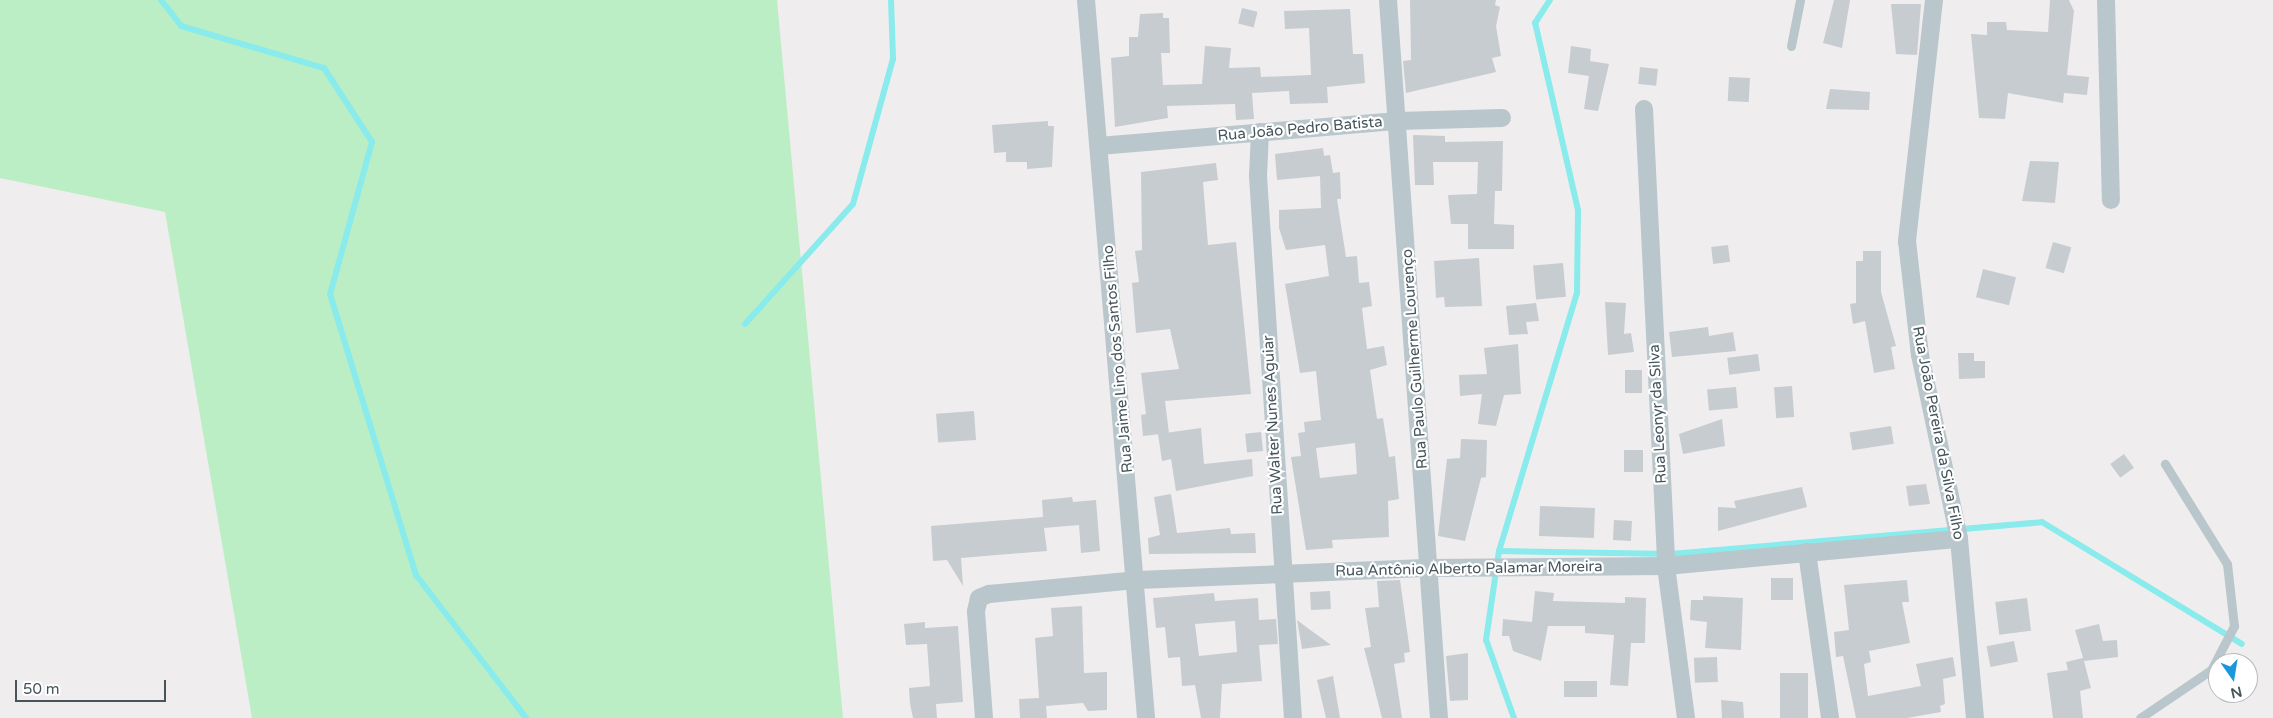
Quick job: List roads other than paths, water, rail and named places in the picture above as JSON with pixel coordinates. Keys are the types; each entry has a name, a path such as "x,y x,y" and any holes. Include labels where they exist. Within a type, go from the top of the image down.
{"street":[{"name":"Rua Jaime Lino dos Santos Filho","path":"1086,0 1138,580 1146,718"},
{"name":"Rua Paulo Guilherme Lourenço","path":"1388,0 1430,568 1439,718"},
{"name":"Rua João Pereira da Silva Filho","path":"1934,0 1907,241 1920,355 1959,539 1975,718"},
{"path":"2106,0 2111,200"},
{"name":"Rua Leonyr da Silva","path":"1644,109 1666,566 1686,718"},
{"name":"Rua João Pedro Batista","path":"1099,146 1398,121 1502,118"},
{"name":"Rua Walter Nunes Aguiar","path":"1260,132 1258,176 1282,574 1293,718"},
{"name":"Rua Antônio Alberto Palamar Moreira","path":"984,718 976,611 979,598 1138,580 1430,568 1666,566 1959,539"},
{"path":"1807,552 1830,718"}],"lane":[{"path":"1792,46 1800,0"},
{"path":"2140,718 2151,713 2211,670 2234,626 2228,564 2165,464"}],"waterway":[{"path":"161,0 181,26 324,68 372,142 330,294 416,575 526,718"},
{"path":"745,324 853,204 893,59 891,0"},
{"path":"1514,718 1486,640 1499,551 1577,293 1578,210 1535,23 1550,0"},
{"path":"1499,551 1671,554 2042,522 2242,644"}]}
